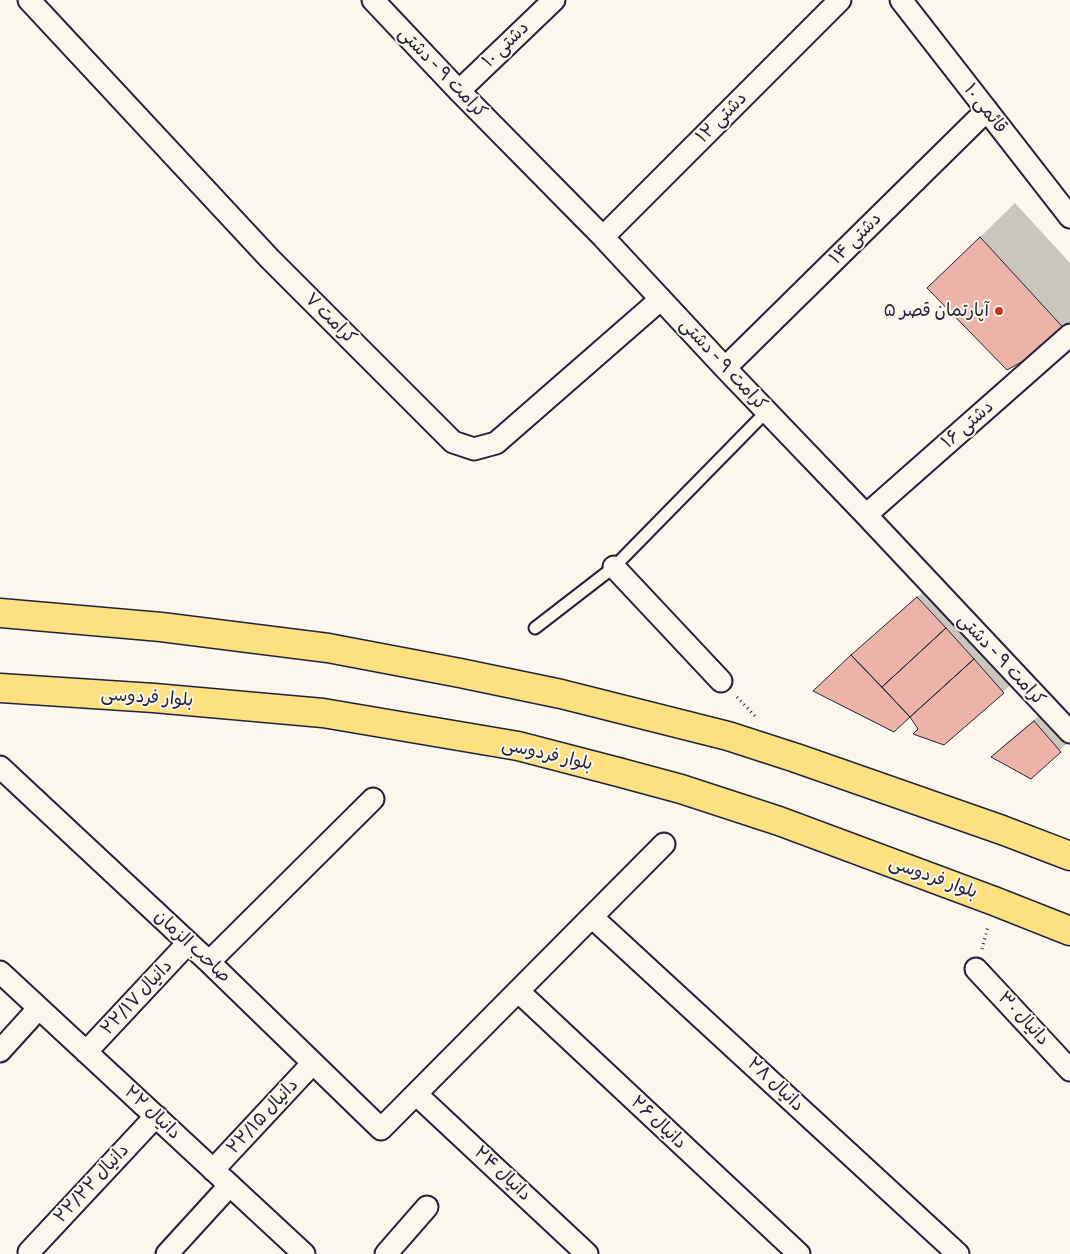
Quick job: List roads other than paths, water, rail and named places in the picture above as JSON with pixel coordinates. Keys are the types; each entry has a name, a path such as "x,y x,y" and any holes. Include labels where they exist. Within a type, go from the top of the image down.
{"main road":[{"path":"0,613 161,627 328,648 561,694 728,736 796,758 1070,856"},
{"name":"بلوار فردوسی","path":"0,688 154,698 323,713 518,746 663,784 779,821 1070,931"}],"street":[{"name":"کرامت ۷","path":"29,0 270,259 453,442 474,449 496,443 661,299"},
{"name":"کرامت ۹ - دشتی","path":"373,0 458,91 603,237 766,412 1070,732"},
{"name":"دشتی ۱۰","path":"458,91 554,0"},
{"name":"دشتی ۱۲","path":"603,237 840,0"},
{"name":"قائمی ۱۰","path":"901,0 1070,218"},
{"name":"دشتی ۱۴","path":"725,368 987,110"},
{"name":"دشتی ۱۶","path":"866,516 1070,336"},
{"path":"614,567 721,681"},
{"name":"صاحب الزمان","path":"0,767 209,962 381,1129 416,1094"},
{"path":"209,962 372,799"},
{"path":"416,1094 664,844"},
{"name":"دانیال ۲۸","path":"592,917 958,1254"},
{"name":"دانیال ۲۲/۱۷","path":"86,1052 188,943"},
{"name":"دانیال ۳۰","path":"976,969 1070,1070"},
{"name":"دانیال ۲۲","path":"0,972 304,1254"},
{"name":"دانیال ۲۶","path":"518,991 799,1254"},
{"path":"0,1051 39,1008"},
{"name":"دانیال ۲۲/۱۵","path":"214,1170 312,1064"},
{"name":"دانیال ۲۴","path":"416,1094 587,1254"},
{"name":"دانیال ۲۲/۲۲","path":"29,1252 156,1116"},
{"path":"167,1254 230,1185"},
{"path":"386,1254 427,1207"}],"lane":[{"path":"535,628 614,567 766,412"}],"place":[{"name":"آپارتمان قصر ۵","path":"999,311"}]}
